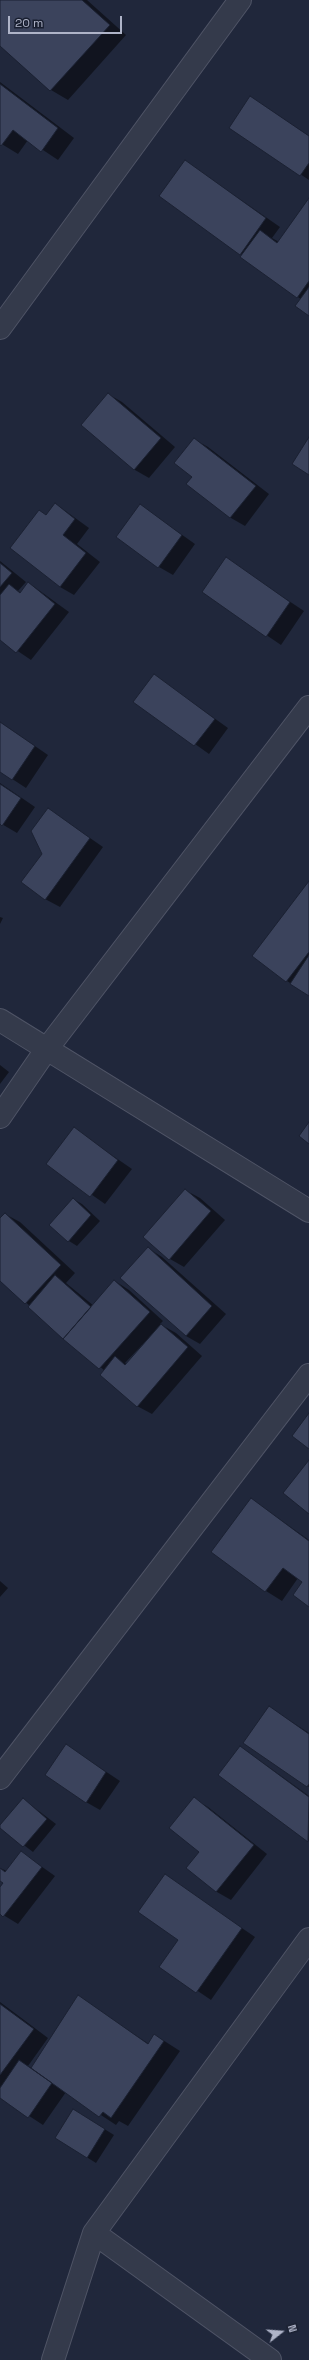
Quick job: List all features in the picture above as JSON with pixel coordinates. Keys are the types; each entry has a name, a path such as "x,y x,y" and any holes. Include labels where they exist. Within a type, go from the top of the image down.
{"street":[{"path":"0,328 240,0"},
{"path":"0,1117 46,1050 309,706"},
{"path":"0,1020 46,1050 309,1211"},
{"path":"0,1778 309,1375"},
{"path":"53,2360 94,2233 309,1939"},
{"path":"94,2233 270,2360"}],"building":[{"path":"0,0 82,0 110,25 50,91 0,46"},
{"path":"0,84 58,128 41,152 13,130 1,146 0,145"},
{"path":"250,96 309,136 309,163 300,176 229,128"},
{"path":"185,160 266,218 240,255 159,196"},
{"path":"309,198 309,281 297,298 240,257 260,230 277,243"},
{"path":"309,287 309,316 295,306"},
{"path":"108,393 161,438 134,470 81,425"},
{"path":"309,437 309,475 292,464"},
{"path":"194,438 256,486 230,518 186,484 192,477 174,463"},
{"path":"55,503 75,519 63,535 86,553 60,587 10,548 39,510 46,515"},
{"path":"140,504 182,535 158,568 116,537"},
{"path":"226,557 290,602 266,637 202,592"},
{"path":"0,563 12,573 0,587"},
{"path":"28,582 55,604 16,653 0,640 0,595 9,584 20,593"},
{"path":"154,674 215,719 194,746 133,702"},
{"path":"0,722 35,746 12,780 0,772"},
{"path":"0,784 21,798 2,826 0,824"},
{"path":"48,808 90,838 45,900 21,882 42,854 31,831"},
{"path":"309,881 309,952 286,982 252,956"},
{"path":"309,955 309,996 290,984"},
{"path":"309,1122 309,1144 299,1136"},
{"path":"74,1127 118,1160 90,1197 46,1164"},
{"path":"185,1189 211,1211 169,1260 143,1237"},
{"path":"73,1198 91,1215 68,1242 49,1225"},
{"path":"5,1213 61,1265 25,1304 0,1281 0,1218"},
{"path":"148,1247 212,1306 186,1336 120,1278"},
{"path":"55,1275 91,1307 63,1339 28,1307"},
{"path":"114,1280 150,1312 99,1369 63,1339"},
{"path":"161,1324 188,1347 137,1407 100,1375 115,1356 125,1365"},
{"path":"309,1413 309,1449 292,1436"},
{"path":"309,1460 309,1514 283,1493"},
{"path":"251,1498 309,1541 309,1607 293,1595 302,1582 283,1568 265,1592 211,1552"},
{"path":"269,1706 309,1734 309,1784 307,1787 243,1743"},
{"path":"66,1744 106,1772 86,1803 45,1775"},
{"path":"240,1746 309,1797 308,1842 218,1775"},
{"path":"194,1797 254,1845 216,1892 186,1868 199,1852 169,1828"},
{"path":"23,1798 47,1819 23,1847 0,1828 0,1825"},
{"path":"21,1851 42,1867 3,1917 0,1914 0,1887 3,1883 0,1881 0,1868 5,1872"},
{"path":"165,1874 242,1928 196,1993 159,1967 178,1940 138,1912"},
{"path":"78,1995 148,2044 154,2034 164,2041 111,2118 103,2112 99,2117 31,2068"},
{"path":"0,2004 34,2029 0,2075"},
{"path":"19,2060 52,2083 28,2118 0,2098 0,2088"},
{"path":"73,2109 105,2129 87,2158 55,2138"}]}
